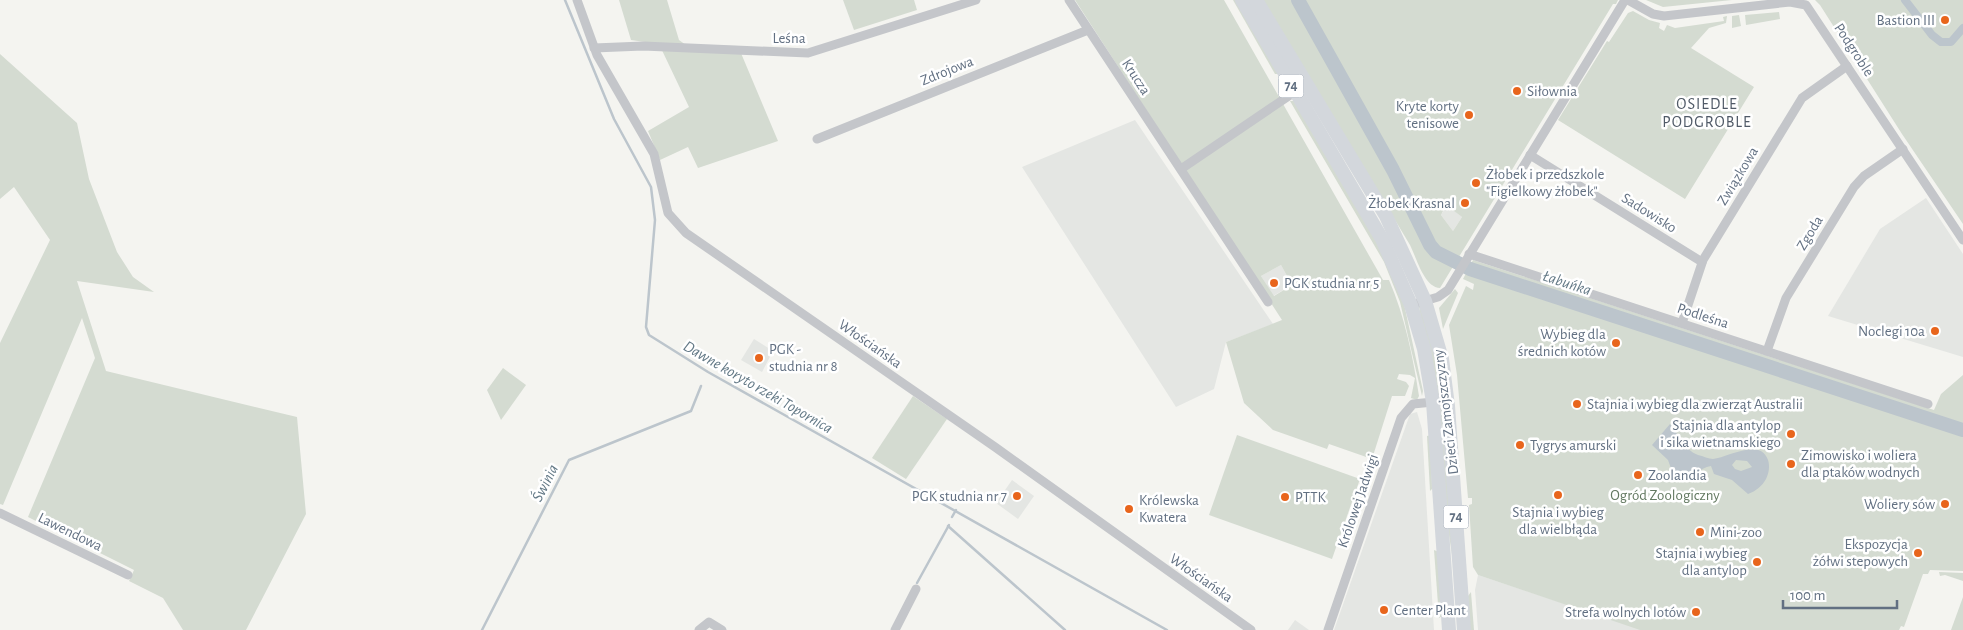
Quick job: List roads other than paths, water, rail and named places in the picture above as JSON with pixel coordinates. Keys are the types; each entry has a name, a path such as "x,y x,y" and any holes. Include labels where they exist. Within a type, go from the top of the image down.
{"main road":[{"name":"Dzieci Zamojszczyzny","path":"1242,0 1382,239 1411,305 1426,358 1433,402 1449,630"},
{"name":"Dzieci Zamojszczyzny","path":"1256,0 1386,216 1425,301 1442,359 1448,406 1464,630"}],"street":[{"name":"Włościańska","path":"576,0 594,48 652,149 659,169 668,213 686,233 995,447 1251,630"},
{"name":"Leśna","path":"594,48 643,46 808,53 976,0"},
{"name":"Krucza","path":"1069,0 1268,302"},
{"path":"1411,305 1446,293 1626,0"},
{"name":"Podgroble","path":"1626,0 1653,14 1664,16 1790,2 1803,4 1812,12 1963,240"},
{"name":"Zdrojowa","path":"817,140 1088,30"},
{"name":"Związkowa","path":"1682,323 1702,262 1802,98 1848,66"},
{"path":"1181,169 1294,91 1308,84"},
{"name":"Zgoda","path":"1767,351 1786,298 1852,190 1864,176 1903,149"},
{"name":"Sadowisko","path":"1530,155 1702,262"},
{"name":"Podleśna","path":"1468,256 1682,323 1928,404"},
{"name":"Królowej Jadwigi","path":"1328,630 1401,418 1413,404 1433,402"},
{"name":"Lawendowa","path":"0,513 128,575"},
{"path":"895,630 916,589"},
{"path":"699,630 709,622 722,630"}],"waterway":[{"name":"Dawne koryto rzeki Topornica","path":"565,0 614,119 651,187 655,220 646,327 649,335 708,372 1167,630"},
{"name":"Łabuńka","path":"1298,0 1393,170 1430,245 1436,252 1470,269 1963,430"},
{"path":"1905,0 1932,35 1941,42 1951,42 1963,28"},
{"name":"Świnia","path":"482,630 569,460 691,411 701,386"},
{"name":"Dawne koryto rzeki Topornica","path":"952,517 956,510"},
{"path":"917,583 949,525"},
{"path":"948,526 1065,630"}],"place":[{"name":"Bastion III","path":"1945,20"},
{"name":"Siłownia","path":"1517,91"},
{"name":"Kryte korty tenisowe","path":"1469,115"},
{"name":"Żłobek i przedszkole \"Figielkowy żłobek\"","path":"1476,183"},
{"name":"Żłobek Krasnal","path":"1465,203"},
{"name":"PGK studnia nr 5","path":"1274,283"},
{"name":"Noclegi 10a","path":"1935,331"},
{"name":"Wybieg dla średnich kotów","path":"1616,343"},
{"name":"PGK - studnia nr 8","path":"759,358"},
{"name":"Stajnia i wybieg dla zwierząt Australii","path":"1577,404"},
{"name":"Stajnia dla antylop i sika wietnamskiego","path":"1791,434"},
{"name":"Tygrys amurski","path":"1520,445"},
{"name":"Zimowisko i woliera dla ptaków wodnych","path":"1791,464"},
{"name":"Zoolandia","path":"1638,475"},
{"name":"Stajnia i wybieg dla wielbłąda","path":"1558,495"},
{"name":"PGK studnia nr 7","path":"1017,496"},
{"name":"PTTK","path":"1285,497"},
{"name":"Woliery sów","path":"1945,504"},
{"name":"Królewska Kwatera","path":"1129,509"},
{"name":"Mini-zoo","path":"1700,532"},
{"name":"Ekspozycja żółwi stepowych","path":"1918,553"},
{"name":"Stajnia i wybieg dla antylop","path":"1757,562"},
{"name":"Center Plant","path":"1384,610"},
{"name":"Strefa wolnych lotów","path":"1696,612"}],"district":[{"name":"OSIEDLE PODGROBLE","path":"1707,113"}],"park label":[{"name":"Ogród Zoologiczny","path":"1665,495"}]}
